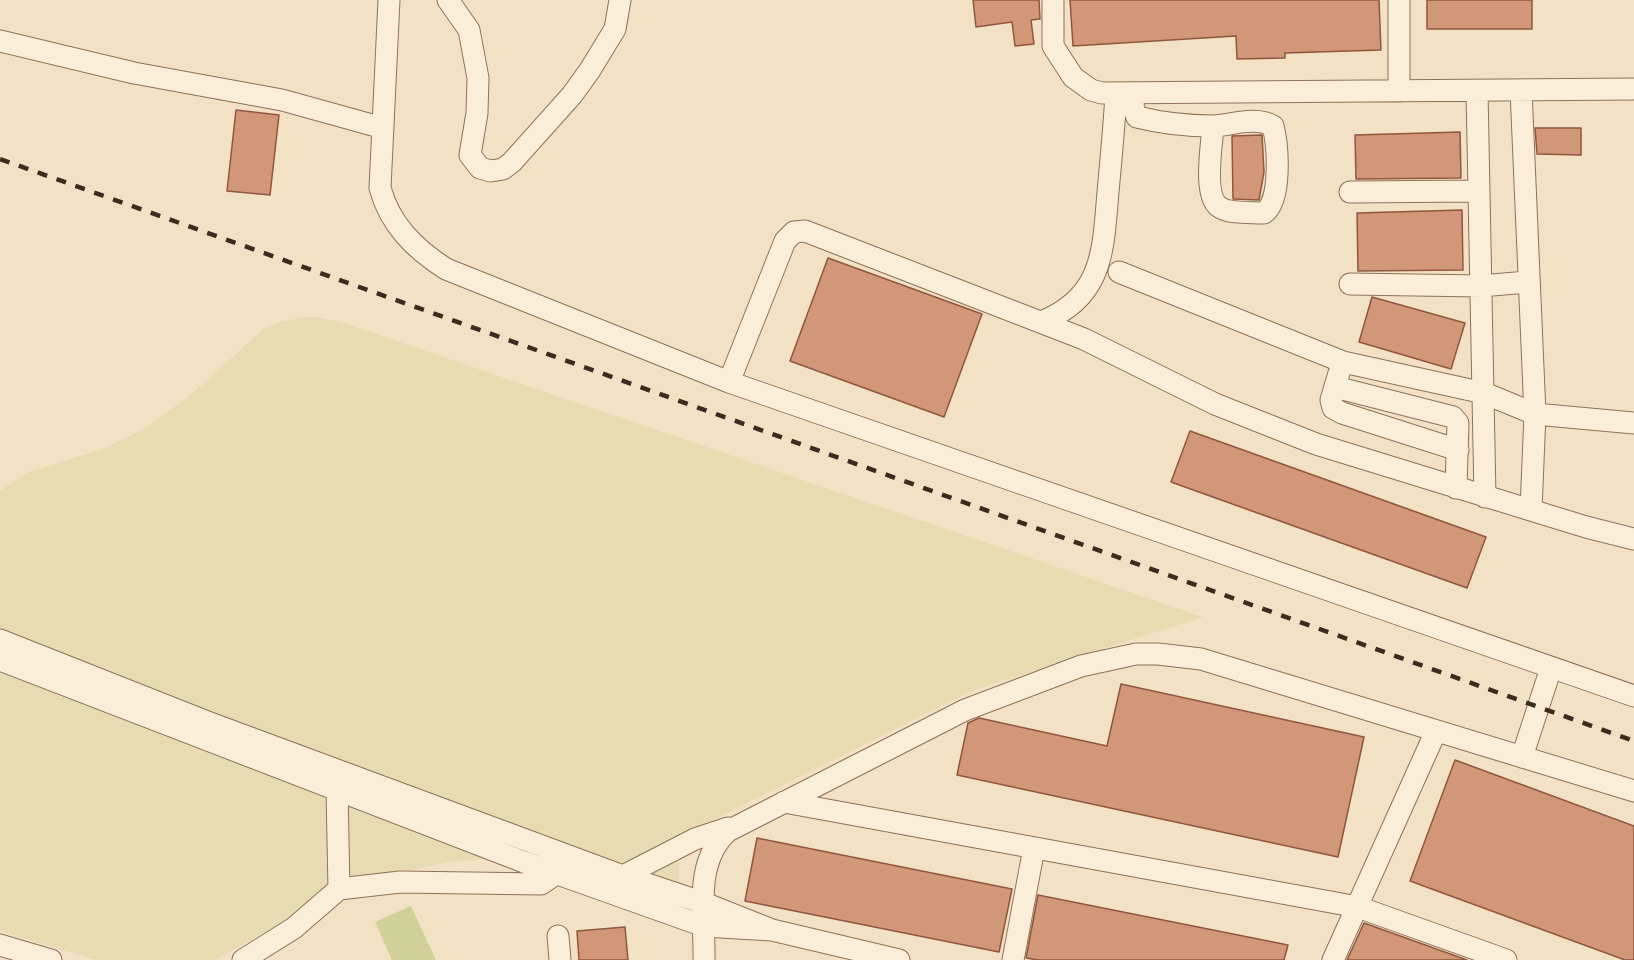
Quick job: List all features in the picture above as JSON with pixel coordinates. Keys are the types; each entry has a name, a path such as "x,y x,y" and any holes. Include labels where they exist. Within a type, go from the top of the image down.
{"street":[{"path":"389,0 380,188 383,201 401,232 432,260 462,276 729,382 1551,668 1633,694"},
{"path":"448,0 469,30 478,78 477,113 470,155 475,164 491,171 508,166 572,95 612,37 618,21 620,0"},
{"path":"1053,0 1053,46 1066,68 1091,90 1125,95 1634,89"},
{"path":"1399,0 1399,92"},
{"path":"0,41 134,73 282,100 383,128"},
{"path":"1521,90 1527,282 1535,414 1531,510"},
{"path":"1477,91 1485,497"},
{"path":"1125,95 1137,117 1213,126 1264,121 1273,126 1277,140 1275,195 1271,208 1264,213 1221,209 1214,201 1209,185 1213,126"},
{"path":"1041,322 1063,312 1077,300 1089,286 1099,265 1125,95"},
{"path":"1350,192 1479,191"},
{"path":"729,382 785,241 799,231 810,232 1084,339 1170,384 1265,425 1367,462 1634,539"},
{"path":"1119,272 1343,362 1484,393 1535,414 1634,423"},
{"path":"1350,284 1481,286 1527,282"},
{"path":"1343,362 1331,400 1333,408 1342,413 1458,450"},
{"path":"1335,387 1453,417 1458,423 1456,488"},
{"path":"0,640 210,723 623,876 704,903 772,930 899,960"},
{"path":"623,876 695,839 738,825 965,710 1081,666 1136,654 1179,655 1201,659 1634,792"},
{"path":"0,660 556,874 704,926 772,930"},
{"path":"1522,757 1551,668"},
{"path":"1333,960 1436,731"},
{"path":"337,790 339,889"},
{"path":"784,802 1358,907 1506,960"},
{"path":"704,960 705,872 710,854 720,838 738,825"},
{"path":"1013,960 1034,848"},
{"path":"243,960 294,927 339,889 400,882 541,884 556,874"},
{"path":"558,936 560,960"},
{"path":"0,945 51,960"}],"shaded area":[{"path":"304,317 319,317 347,324 1203,617 974,690 703,825 696,829 679,857 679,914 503,858 450,862 399,873 294,916 215,960 96,960 0,931 0,491 28,472 103,449 142,430 191,395 263,329 276,323"}],"green space":[{"path":"411,906 436,960 392,960 375,922"}],"building":[{"path":"973,0 1039,0 1040,19 1031,20 1034,44 1015,46 1012,22 976,27"},
{"path":"1070,0 1379,0 1381,50 1285,53 1285,58 1237,59 1236,36 1073,46"},
{"path":"1427,0 1532,0 1532,29 1427,29"},
{"path":"236,110 279,115 270,195 227,191"},
{"path":"1535,128 1581,128 1581,155 1537,154"},
{"path":"1460,132 1461,178 1356,179 1355,135"},
{"path":"1262,135 1264,172 1259,200 1233,199 1232,136"},
{"path":"1462,210 1463,270 1358,271 1357,213"},
{"path":"828,258 982,314 944,417 790,361"},
{"path":"1372,297 1465,323 1451,369 1359,342"},
{"path":"1190,431 1486,537 1467,588 1171,482"},
{"path":"1121,684 1364,737 1338,857 957,775 968,723 979,718 1107,746"},
{"path":"1455,760 1634,826 1634,960 1625,960 1410,881"},
{"path":"757,838 1012,889 999,952 745,901"},
{"path":"1038,895 1288,945 1284,960 1038,960 1026,958"},
{"path":"1364,923 1467,960 1347,960"},
{"path":"625,927 628,960 579,960 577,931"}],"railway":[{"path":"0,159 1634,741"}]}
